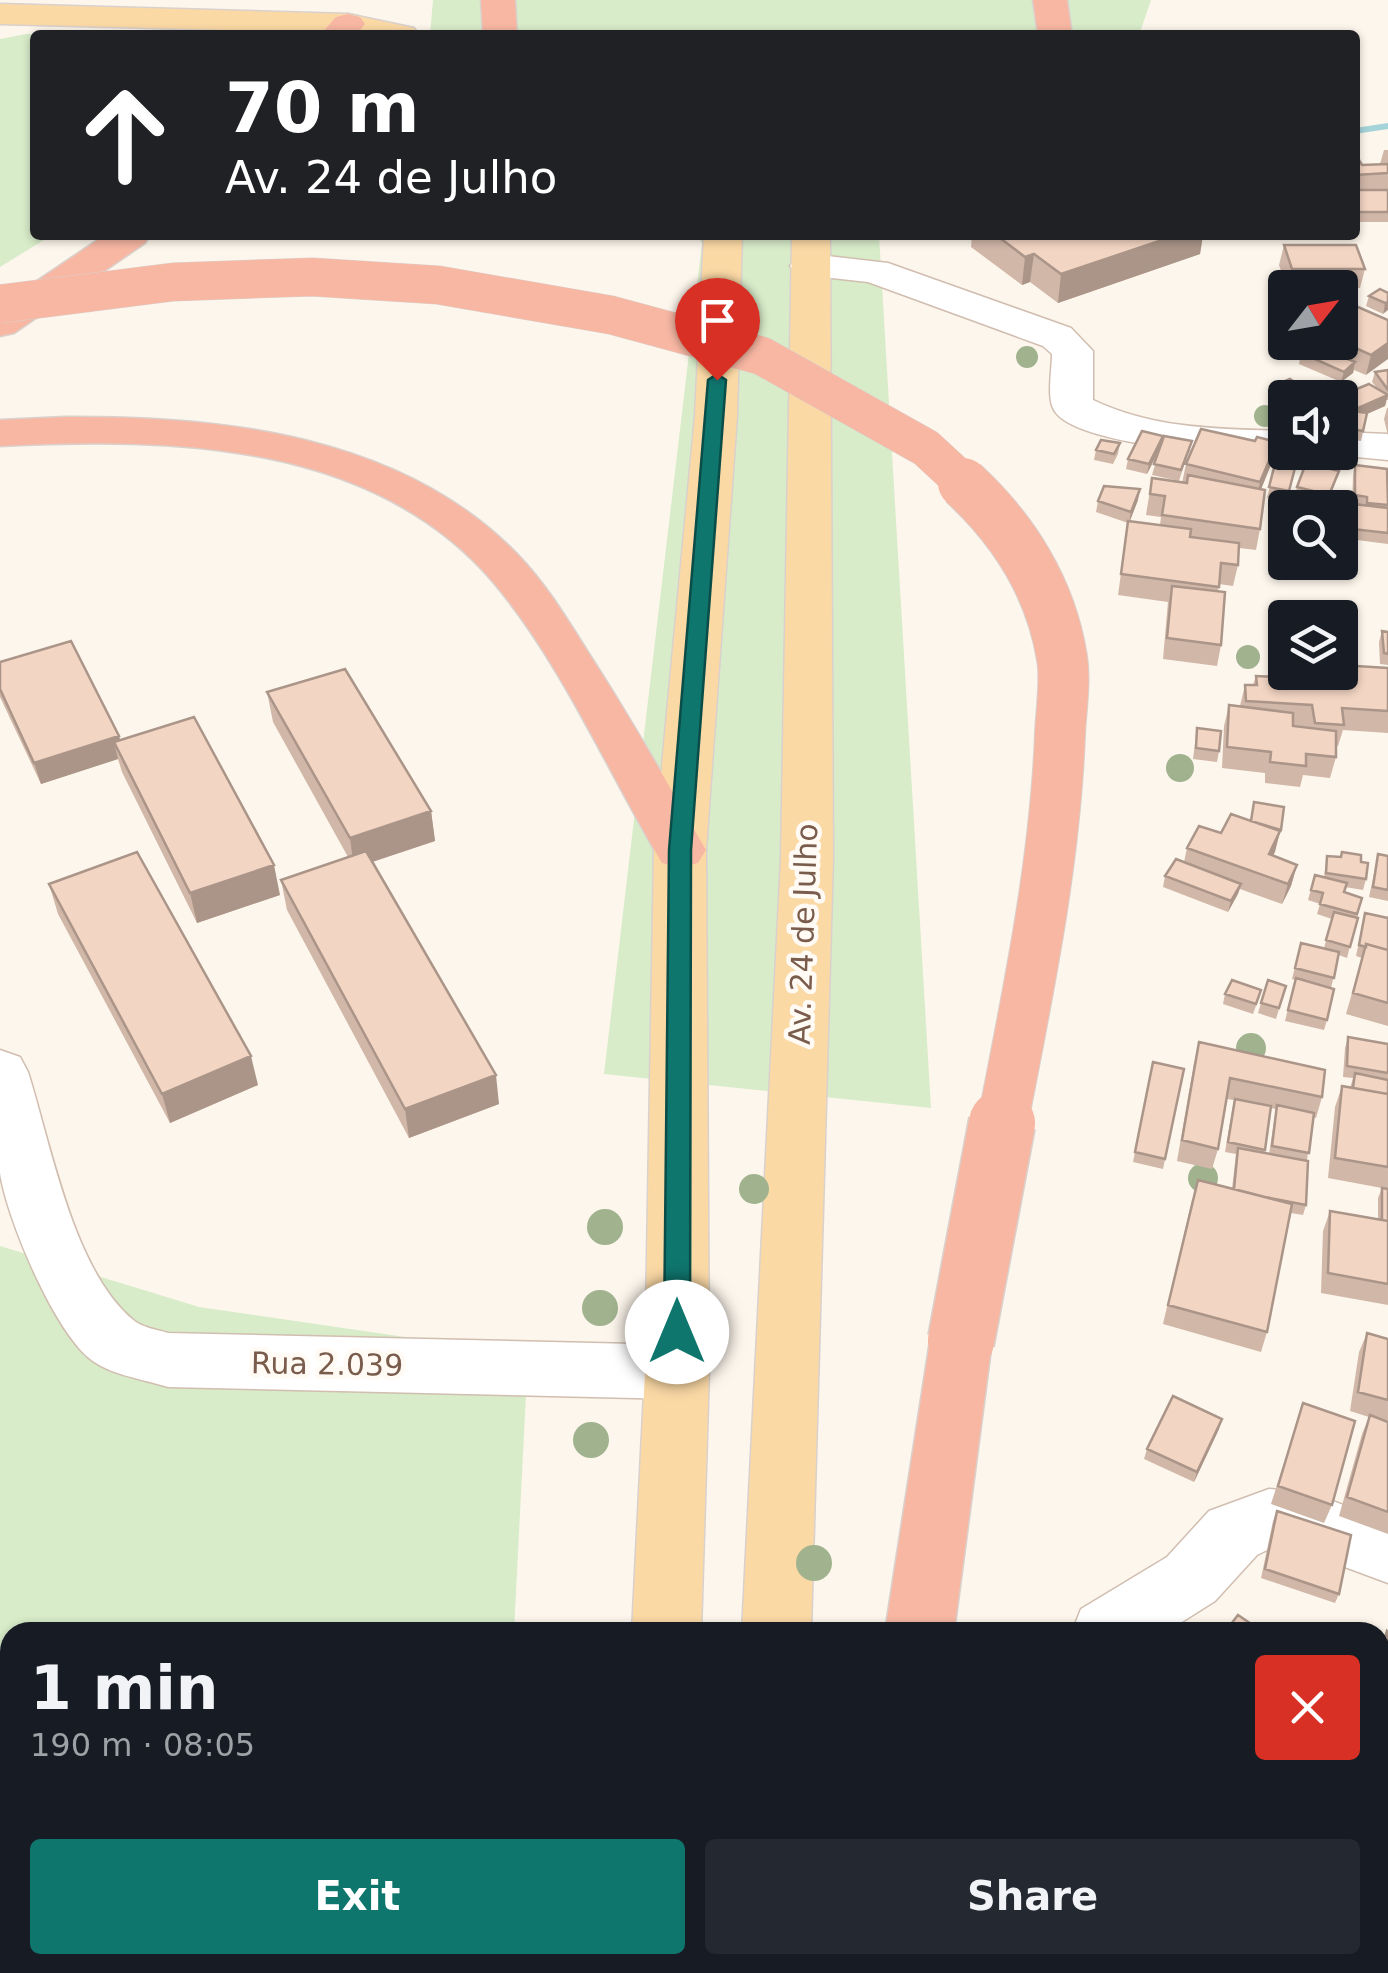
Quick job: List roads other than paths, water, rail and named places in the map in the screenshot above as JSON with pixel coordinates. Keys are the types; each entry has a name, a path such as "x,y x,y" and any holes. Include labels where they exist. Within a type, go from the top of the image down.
{"highway":[{"path":"498,0 500,30"},
{"path":"1050,0 1056,30"},
{"path":"0,324 124,240"},
{"path":"0,304 174,282 312,278 438,286 611,315 762,356 825,388 926,448 969,488 1023,549 1049,606 1063,661 1058,782 1029,984 961,1340 920,1622"},
{"path":"0,433 150,428 249,441 302,452 387,484 456,521 502,564 551,631 615,732 679,874"}],"main road":[{"path":"0,14 343,30"},
{"path":"666,1622 677,1372 679,874 716,416 723,240"},
{"name":"Av. 24 de Julho","path":"776,1622 807,858 810,250"}],"street":[{"path":"810,250 1057,337 1073,351 1072,406 1099,421 1144,433 1268,443"},
{"path":"1358,446 1388,447"},
{"name":"Rua 2.039","path":"0,1072 24,1218 80,1302 111,1340 168,1360 677,1372"},
{"path":"1124,1622 1170,1596 1207,1566 1229,1536 1263,1519 1310,1524 1388,1552"}],"waterway":[{"path":"1360,130 1388,126"}]}
